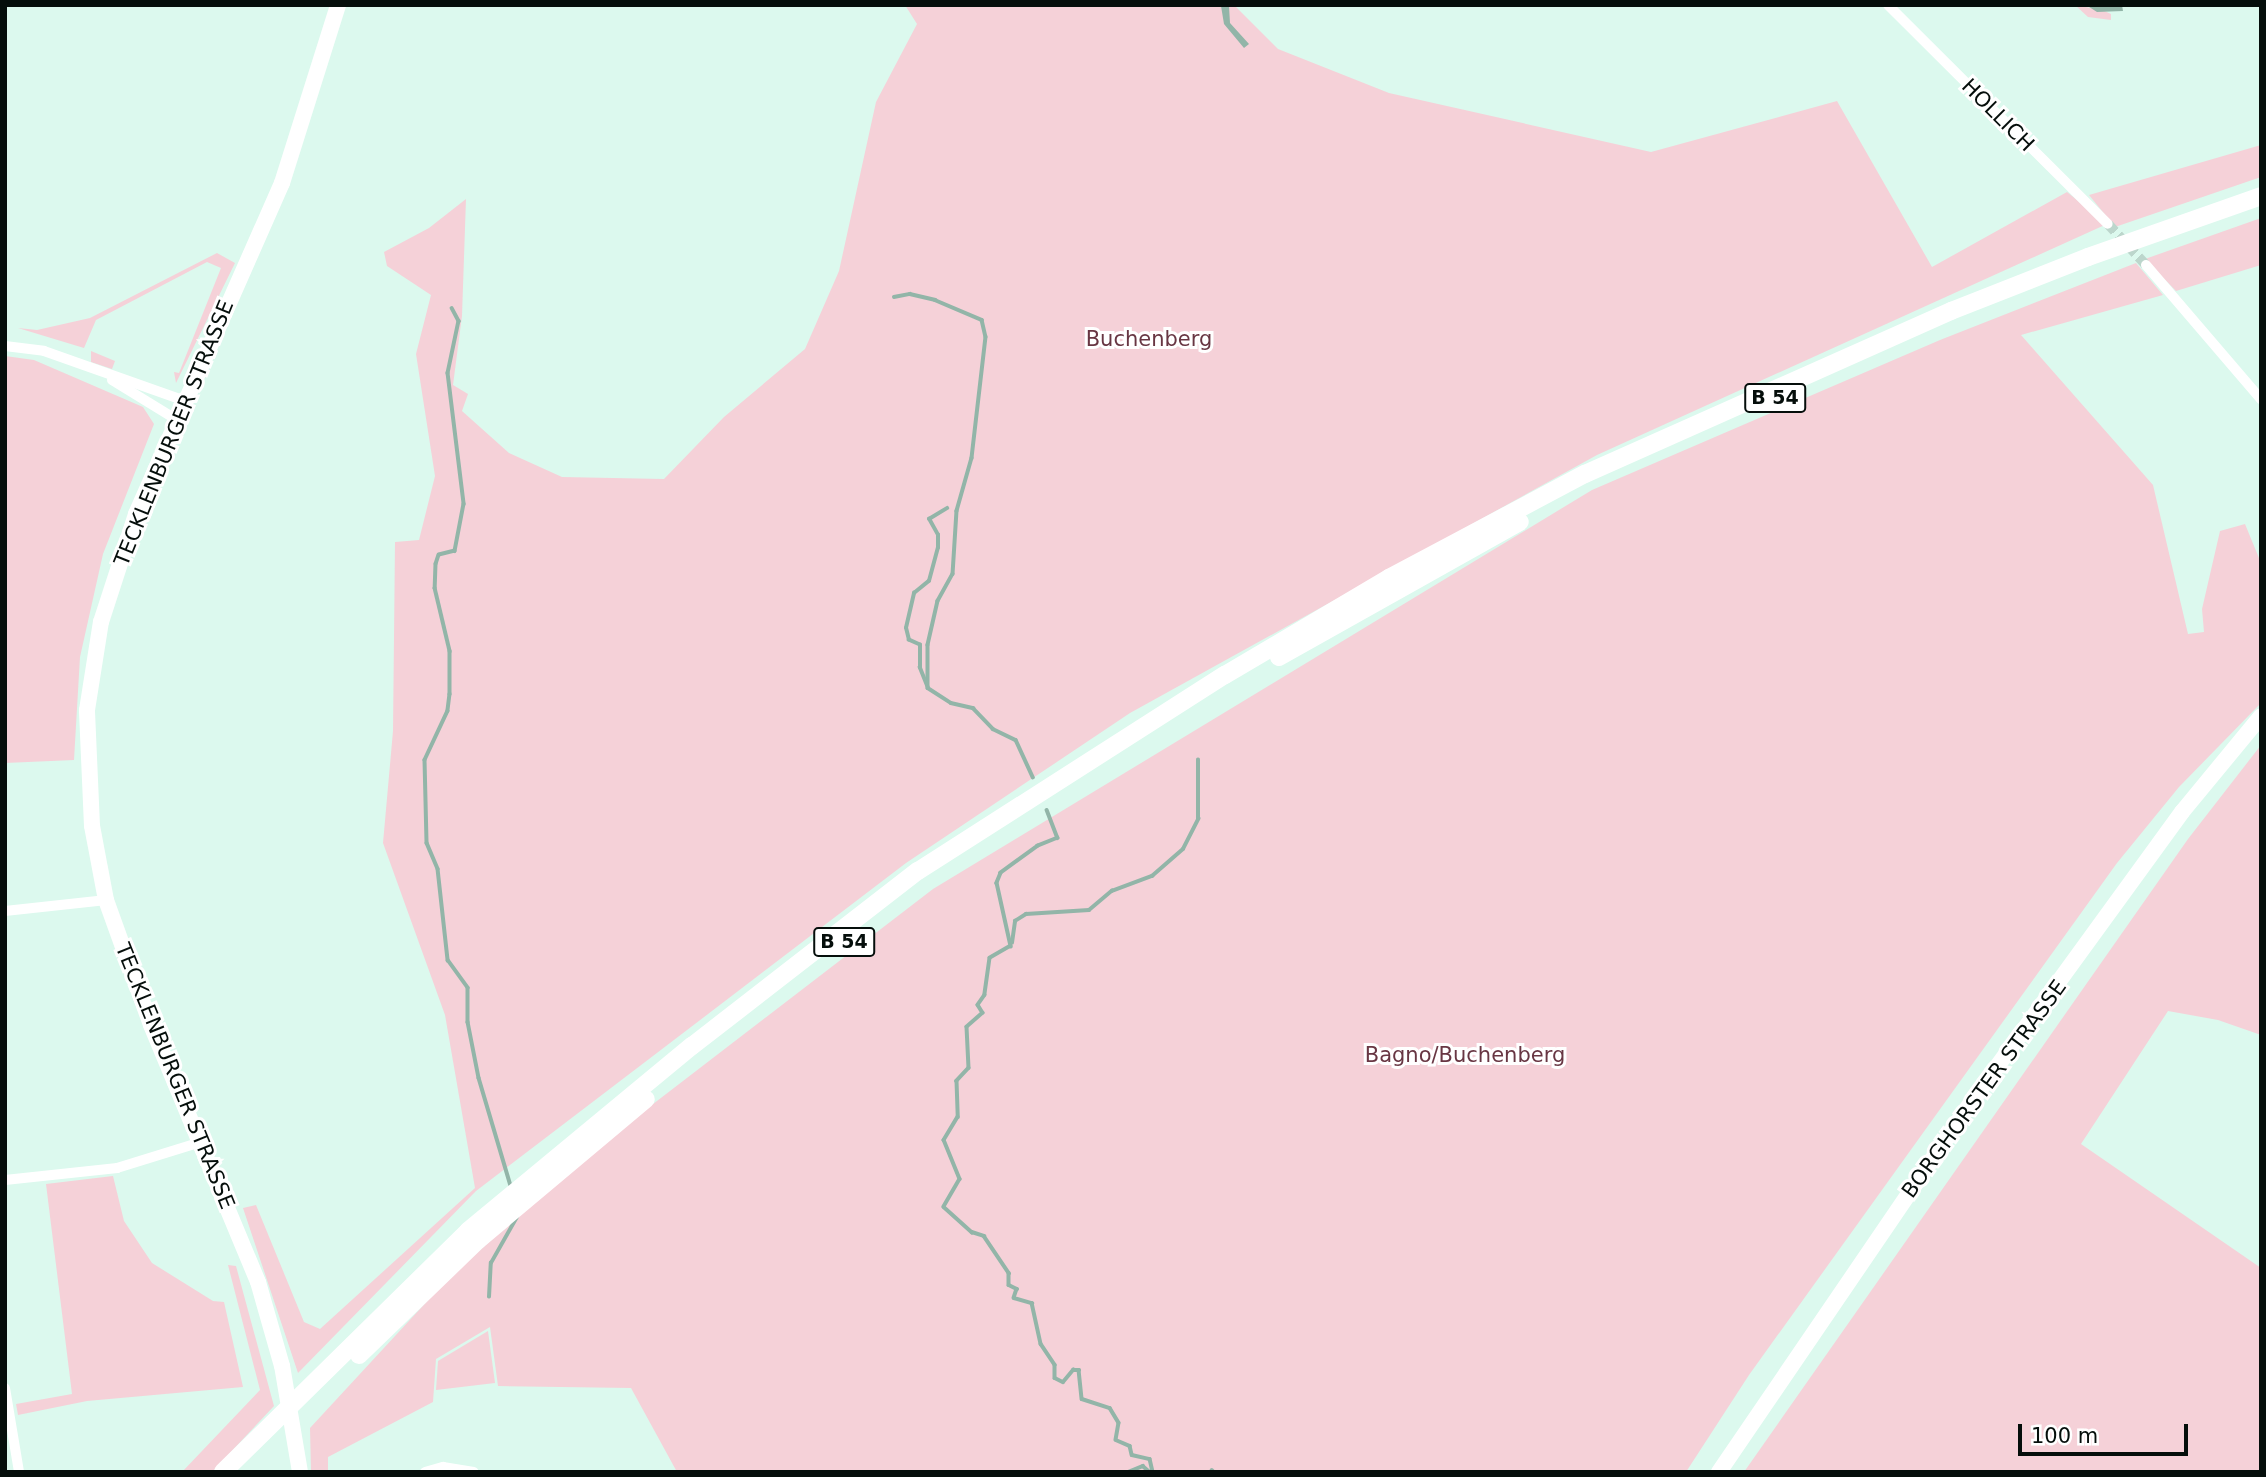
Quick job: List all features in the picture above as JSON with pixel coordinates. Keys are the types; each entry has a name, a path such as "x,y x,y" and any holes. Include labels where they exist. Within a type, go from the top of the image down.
{"highway":[{"name":"B 54","path":"223,1472 468,1231 692,1046 918,871 1225,675 1389,578 1585,474 1837,358 2261,197"},
{"name":"B 54","path":"2180,230 2261,209"},
{"name":"B 54","path":"238,1472 478,1240 699,1054 925,879 1230,684 1588,484 1843,367 2091,262"}],"main road":[{"name":"TECKLENBURGER STRASSE","path":"300,1467 282,1366 258,1282 150,1025 106,900 91,814 87,710 101,622 136,514 282,183 338,5"},
{"name":"BORGHORSTER STRASSE","path":"1719,1472 1972,1101 2182,812 2261,716"}],"street":[{"name":"HOLLICH","path":"1888,5 2108,224"},
{"path":"2146,265 2261,399"},
{"path":"5,346 44,351 186,401"},
{"path":"101,373 177,420"},
{"path":"5,911 106,900"},
{"path":"5,1180 117,1168 201,1142"},
{"path":"5,1388 19,1472"},
{"path":"425,1472 443,1467 474,1472"}],"green space":[{"name":"Buchenberg","path":"905,5 1234,5 1278,49 1389,93 1651,152 1837,101 1932,267 2067,192 2107,224 1597,455 1130,713 906,863 476,1191 298,1373 243,1208 256,1205 304,1322 320,1329 475,1188 445,1015 383,843 393,731 395,542 419,540 435,476 416,354 431,295 387,266 384,252 429,228 466,199 462,316 453,385 468,394 462,411 509,453 562,477 664,479 724,417 805,349 839,271 876,102 917,24"},
{"path":"2075,5 2102,10 2111,14 2111,20 2088,17"},
{"path":"2261,145 2261,177 2115,227 2089,195"},
{"path":"2261,218 2261,265 2176,291 2145,259"},
{"path":"217,253 235,263 176,383 174,372 179,373 221,268 207,262 96,320 84,348 18,328 37,330 90,318"},
{"name":"Bagno/Buchenberg","path":"2136,263 2163,295 2021,335 2153,485 2188,634 2204,632 2202,609 2220,531 2245,524 2261,563 2261,703 2179,787 2117,863 1749,1375 1686,1472 677,1472 631,1388 498,1386 490,1327 436,1359 433,1402 328,1457 328,1472 311,1472 310,1428 444,1283 575,1164 933,889 1592,490 1940,340"},
{"path":"91,351 115,361 112,369 91,362"},
{"path":"5,356 34,360 143,407 154,424 103,554 80,657 74,760 5,763"},
{"path":"2261,745 2261,1035 2218,1020 2168,1011 2081,1144 2261,1268 2261,1472 1744,1472 2188,839"},
{"path":"113,1176 124,1221 152,1263 213,1301 224,1302 243,1387 87,1401 18,1415 16,1404 72,1394 46,1184"},
{"path":"228,1265 236,1266 274,1406 212,1472 182,1472 260,1390"},
{"path":"488,1331 495,1383 436,1390 438,1361"}],"shaded area":[{"path":"2086,5 2122,5 2123,11 2097,12"},
{"path":"1221,6 1229,6 1230,23 1249,44 1244,48 1224,24"}],"waterway":[{"path":"894,297 910,294 935,300 982,320 986,337 972,458 957,511 953,574 938,601 928,645 928,688 951,703 973,708 993,729 1016,740 1033,777"},
{"path":"452,308 459,321 448,373 464,504 455,551 439,555 436,564 435,588 450,651 450,694 448,711 425,760 427,843 438,869 448,960 468,988 468,1022 479,1078 511,1186"},
{"path":"928,688 920,668 920,645 909,640 906,628 914,593 929,581 938,548 938,535 929,519 947,508"},
{"path":"1012,943 1015,921 1026,914 1089,910 1112,891 1152,876 1183,849 1198,819 1198,760"},
{"path":"1047,810 1058,838 1038,846 1001,873 997,883 1011,946 990,958 985,995 978,1005 983,1013 967,1027 969,1068 957,1081 958,1117 944,1140 960,1179 944,1207 972,1232 984,1236 1009,1273 1009,1285 1017,1289 1014,1298 1032,1303 1041,1344 1055,1365 1055,1378 1063,1382 1073,1370 1079,1370 1082,1399 1110,1408 1119,1423 1116,1440 1130,1446 1132,1455 1150,1459 1153,1472"},
{"path":"489,1297 491,1263 517,1217"},
{"path":"1128,1472 1143,1466 1150,1472"}],"tunnel":[{"path":"2108,224 2146,265"}]}
